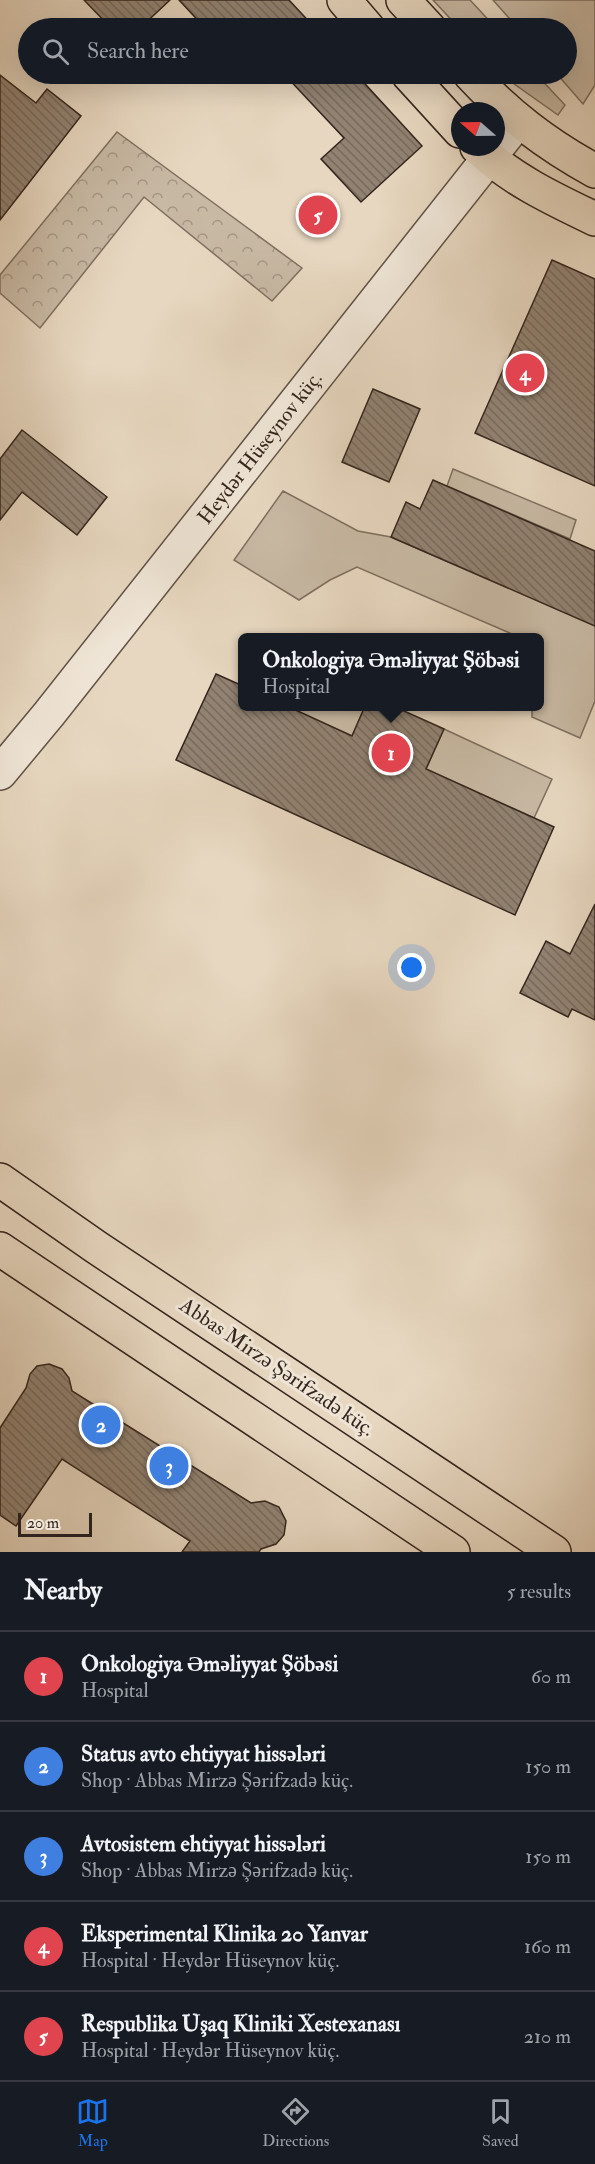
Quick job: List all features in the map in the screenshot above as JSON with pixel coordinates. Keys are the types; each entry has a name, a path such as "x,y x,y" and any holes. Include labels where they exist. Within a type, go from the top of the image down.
{"main road":[{"path":"344,0 360,18"},
{"path":"403,0 420,18"},
{"path":"425,84 456,102"},
{"path":"505,118 518,121 595,171"},
{"path":"489,156 537,190 595,219"},
{"name":"Abbas Mirzə Şərifzadə küç.","path":"0,1180 554,1552"},
{"path":"0,1248 453,1552"}],"street":[{"name":"Heydər Hüseynov küç.","path":"505,133 518,121"},
{"name":"Heydər Hüseynov küç.","path":"0,773 49,714 480,156"}],"green space":[{"path":"433,0 470,0 487,18 450,18"},
{"path":"493,0 595,0 595,85 583,104 566,84 577,84 577,18 509,18"},
{"path":"514,84 545,84 565,105 558,115"},
{"path":"117,132 302,268 272,301 144,197 40,328 0,293 0,275"},
{"path":"453,469 576,520 570,539 447,486"},
{"path":"283,491 358,531 391,537 595,626 595,701 580,738 532,717 532,711 544,711 544,633 510,633 357,567 330,580 299,600 234,560"},
{"path":"296,711 363,711 352,736"},
{"path":"444,729 552,779 534,818 426,769"}],"building":[{"path":"84,0 170,0 151,18 101,18"},
{"path":"179,0 289,0 306,18 196,18"},
{"path":"0,75 36,103 47,89 81,116 0,220"},
{"path":"293,84 365,84 422,146 361,202 321,159 344,138"},
{"path":"552,260 595,279 595,486 475,433"},
{"path":"373,389 420,409 389,482 342,462"},
{"path":"22,430 107,497 77,535 22,492 0,520 0,459"},
{"path":"433,480 595,551 595,626 391,537 406,502 420,509"},
{"path":"216,674 238,684 238,711 298,711 352,736 363,711 404,711 444,729 426,769 554,827 515,915 176,760"},
{"path":"595,904 595,1020 572,1009 568,1017 520,993 546,941 570,954"},
{"path":"49,1364 62,1369 69,1378 72,1391 251,1503 265,1501 279,1507 286,1521 284,1535 276,1544 261,1549 259,1552 182,1552 190,1541 62,1459 16,1526 0,1515 0,1428 26,1388 30,1374 37,1366"}],"place":[{"name":"Respublika Uşaq Kliniki Xestexanası","path":"318,215"},
{"name":"Eksperimental Klinika 20 Yanvar","path":"525,373"},
{"name":"Onkologiya Əməliyyat Şöbəsi","path":"391,753"},
{"name":"Status avto ehtiyyat hissələri","path":"101,1425"},
{"name":"Avtosistem ehtiyyat hissələri","path":"169,1466"}]}
